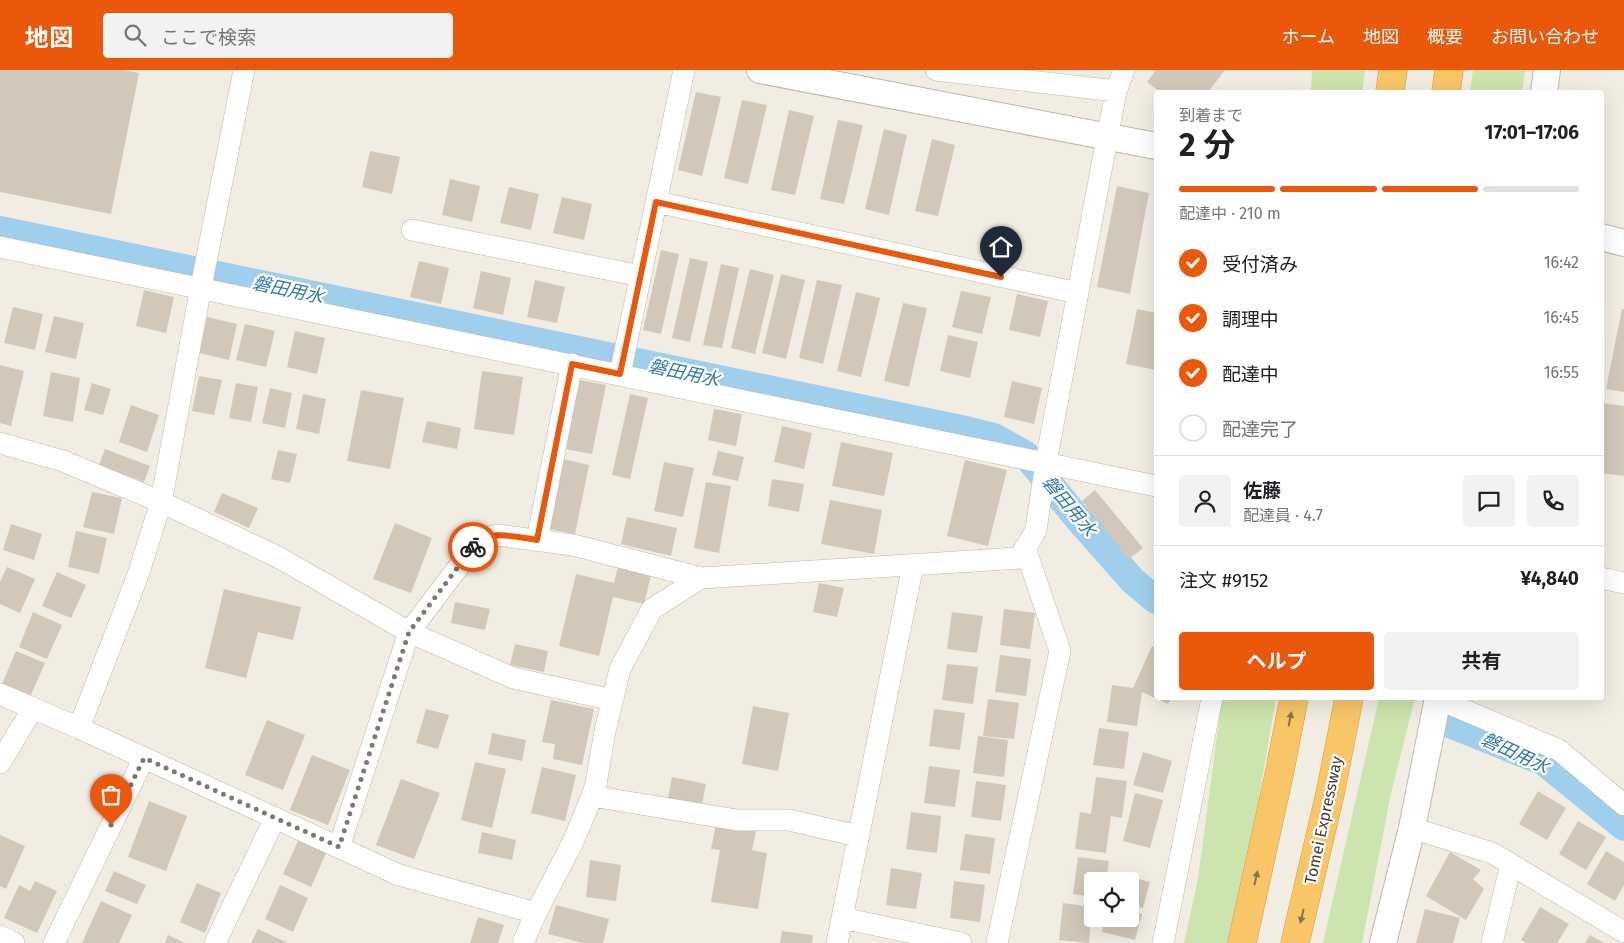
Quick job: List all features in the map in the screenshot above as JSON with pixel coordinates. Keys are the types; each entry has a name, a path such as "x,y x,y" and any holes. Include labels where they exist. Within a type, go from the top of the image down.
{"highway":[{"path":"1390,90 1393,70"},
{"path":"1446,90 1449,70"},
{"path":"1242,943 1294,700"},
{"name":"Tomei Expressway","path":"1296,943 1330,794 1349,700"}],"street":[{"path":"78,728 138,575 161,502 244,70"},
{"path":"620,374 684,70"},
{"path":"760,70 1154,146"},
{"path":"936,70 1116,91"},
{"path":"339,847 409,632 479,540 498,535 572,545 701,578 1020,558 1036,530 1046,462 1116,91 1124,70"},
{"path":"1544,90 1547,70"},
{"path":"656,202 1078,293"},
{"path":"412,230 641,276"},
{"path":"1604,238 1624,243"},
{"path":"0,247 201,287 1154,486"},
{"path":"537,540 572,364"},
{"path":"0,442 63,461 161,502 278,558 409,632 512,678 613,700"},
{"path":"997,943 1060,651 1025,548"},
{"path":"837,943 912,565"},
{"path":"523,943 536,913 573,842 592,796 620,669 652,609 701,578"},
{"path":"1604,579 1624,583"},
{"path":"0,694 399,875 536,913"},
{"path":"1163,943 1212,700"},
{"path":"1383,943 1412,828 1438,700"},
{"path":"1443,700 1559,750 1624,805"},
{"path":"0,763 33,708"},
{"path":"54,943 144,758"},
{"path":"592,796 737,820 789,820 858,836"},
{"path":"215,943 275,818"},
{"path":"1412,828 1492,853 1624,932"},
{"path":"1492,943 1511,864"},
{"path":"842,918 962,943"},
{"path":"0,936 14,943"}],"green space":[{"path":"1312,70 1365,70 1362,90 1311,90"},
{"path":"1473,70 1525,70 1522,90 1470,90"},
{"path":"1222,700 1276,700 1239,914 1231,943 1184,943 1198,879"},
{"path":"1379,700 1414,700 1391,793 1362,943 1323,943"}],"building":[{"path":"0,70 124,70 139,73 111,214 0,192"},
{"path":"1156,70 1225,70 1210,90 1157,90 1147,82"},
{"path":"696,92 721,97 702,176 678,170"},
{"path":"742,100 767,105 748,184 724,178"},
{"path":"789,110 814,116 795,195 771,190"},
{"path":"838,120 863,125 844,204 820,199"},
{"path":"884,129 907,135 889,215 865,209"},
{"path":"932,139 955,145 938,216 915,211"},
{"path":"370,151 400,157 392,194 362,187"},
{"path":"450,179 480,186 472,222 442,215"},
{"path":"1117,186 1149,193 1130,294 1097,287"},
{"path":"509,187 539,194 531,230 500,223"},
{"path":"562,197 592,204 584,240 553,233"},
{"path":"661,250 679,254 661,334 643,330"},
{"path":"690,258 708,262 690,342 672,338"},
{"path":"419,261 449,268 441,304 410,297"},
{"path":"721,264 739,268 722,348 703,345"},
{"path":"750,269 774,275 755,354 731,348"},
{"path":"481,271 511,278 503,315 473,308"},
{"path":"781,274 805,280 786,359 762,353"},
{"path":"535,280 565,287 557,323 527,317"},
{"path":"817,280 842,285 823,364 799,358"},
{"path":"144,290 174,297 166,333 136,326"},
{"path":"961,291 991,297 982,334 952,327"},
{"path":"856,292 880,298 861,377 837,371"},
{"path":"1017,294 1048,301 1040,337 1009,330"},
{"path":"903,303 927,308 909,387 884,381"},
{"path":"13,307 43,314 35,350 4,343"},
{"path":"1137,309 1154,313 1154,370 1126,364"},
{"path":"1622,309 1624,309 1624,392 1606,389"},
{"path":"54,316 84,323 76,359 45,352"},
{"path":"207,317 237,324 229,360 199,353"},
{"path":"245,324 275,331 266,367 236,360"},
{"path":"295,331 325,338 317,374 287,367"},
{"path":"948,335 978,342 970,378 940,371"},
{"path":"0,365 24,371 11,426 0,423"},
{"path":"482,371 523,377 514,435 474,429"},
{"path":"51,372 80,378 73,422 43,416"},
{"path":"199,376 222,380 214,415 192,411"},
{"path":"580,380 606,385 592,454 565,449"},
{"path":"1012,381 1042,388 1034,424 1004,417"},
{"path":"92,383 111,389 103,415 84,410"},
{"path":"236,383 258,387 251,422 229,418"},
{"path":"270,388 292,393 285,428 262,423"},
{"path":"361,390 404,398 390,469 347,461"},
{"path":"303,394 326,399 319,434 296,429"},
{"path":"630,394 648,398 630,479 612,475"},
{"path":"1604,403 1624,406 1624,476 1604,473"},
{"path":"131,405 159,415 147,452 119,442"},
{"path":"714,409 742,414 736,446 708,440"},
{"path":"427,421 461,428 457,449 422,442"},
{"path":"782,426 812,433 804,469 774,462"},
{"path":"841,442 893,453 884,496 832,486"},
{"path":"105,449 150,466 144,482 99,465"},
{"path":"278,450 297,454 290,483 271,479"},
{"path":"718,451 744,457 738,481 712,475"},
{"path":"563,459 589,465 575,534 549,529"},
{"path":"965,460 1007,470 988,546 947,536"},
{"path":"664,462 694,468 683,517 654,511"},
{"path":"772,479 804,484 799,512 768,506"},
{"path":"706,482 731,486 719,553 694,548"},
{"path":"1095,490 1143,548 1129,559 1082,501"},
{"path":"92,492 122,498 114,534 83,527"},
{"path":"222,493 258,508 249,528 214,512"},
{"path":"830,500 882,510 874,554 821,544"},
{"path":"627,517 677,528 671,556 621,544"},
{"path":"395,523 432,538 411,593 373,579"},
{"path":"11,524 42,534 34,560 3,550"},
{"path":"76,531 107,538 99,574 68,567"},
{"path":"7,567 35,579 20,613 0,604 0,582"},
{"path":"618,567 651,575 644,604 613,597 599,656 559,646 576,574 614,583"},
{"path":"57,572 86,585 71,618 42,606"},
{"path":"819,583 844,588 837,617 813,612"},
{"path":"224,589 301,607 293,640 258,632 246,678 205,668"},
{"path":"455,602 490,609 485,630 451,623"},
{"path":"1004,609 1035,613 1030,649 1000,645"},
{"path":"33,612 62,625 47,659 19,647"},
{"path":"952,612 983,616 977,653 947,649"},
{"path":"515,644 548,651 544,672 510,665"},
{"path":"1152,646 1154,646 1154,698 1142,692 1137,726 1107,722 1112,685 1133,688"},
{"path":"16,651 45,663 30,697 2,684"},
{"path":"1000,655 1031,659 1026,696 995,692"},
{"path":"947,664 978,667 973,704 942,700"},
{"path":"988,699 1019,703 1014,739 983,736"},
{"path":"551,700 594,709 582,765 553,759 555,744 542,742"},
{"path":"1159,700 1170,700 1168,704"},
{"path":"753,706 789,713 778,771 742,764"},
{"path":"426,709 449,715 438,749 416,743"},
{"path":"934,709 965,713 960,750 929,746"},
{"path":"267,720 305,735 283,790 245,775"},
{"path":"1099,728 1129,732 1124,769 1093,765"},
{"path":"492,733 526,740 522,761 488,754"},
{"path":"978,736 1008,740 1004,777 973,773"},
{"path":"1143,752 1172,761 1163,793 1133,785"},
{"path":"312,755 350,770 328,825 290,810"},
{"path":"475,762 506,769 492,828 461,820"},
{"path":"929,766 960,770 955,807 924,803"},
{"path":"542,767 576,775 565,821 531,813"},
{"path":"672,777 706,784 702,805 668,798"},
{"path":"1096,777 1127,781 1122,818 1111,816 1106,853 1075,849 1080,812 1091,814"},
{"path":"401,779 440,793 414,859 376,845"},
{"path":"976,781 1006,785 1001,821 971,817"},
{"path":"1538,791 1566,808 1547,840 1519,824"},
{"path":"1135,793 1163,800 1150,848 1123,841"},
{"path":"149,801 187,816 166,871 128,857"},
{"path":"911,812 941,816 937,853 906,849"},
{"path":"1578,821 1606,837 1586,870 1559,854"},
{"path":"716,824 756,831 752,850 767,853 758,909 711,902 720,850 711,849"},
{"path":"482,832 516,840 512,860 478,853"},
{"path":"965,834 995,838 990,874 960,870"},
{"path":"0,835 25,846 6,889 0,886"},
{"path":"298,841 326,853 311,887 283,874"},
{"path":"1606,851 1624,862 1624,885 1615,901 1587,884"},
{"path":"1450,852 1481,870 1473,879 1484,889 1466,920 1426,896"},
{"path":"1078,857 1109,861 1107,872 1084,872 1084,896 1073,894"},
{"path":"590,860 621,865 616,901 586,897"},
{"path":"891,868 922,873 916,909 886,905"},
{"path":"114,871 146,885 137,904 105,891"},
{"path":"1139,879 1150,882 1143,908 1139,907"},
{"path":"35,881 57,891 37,933 4,918 19,885 30,891"},
{"path":"954,881 985,885 980,922 950,918"},
{"path":"197,883 221,893 205,933 180,922"},
{"path":"280,885 308,898 293,932 265,919"},
{"path":"101,901 132,915 119,943 82,943"},
{"path":"1063,903 1084,906 1084,927 1090,927 1089,943 1059,940"},
{"path":"556,905 609,919 603,943 583,943 548,934"},
{"path":"1540,907 1569,924 1557,943 1527,943 1521,940"},
{"path":"1425,909 1460,918 1453,943 1416,943"},
{"path":"1139,913 1142,914 1139,925"},
{"path":"478,917 504,925 498,943 470,943"},
{"path":"1103,927 1138,927 1135,940 1102,932"},
{"path":"258,929 288,943 251,943"},
{"path":"782,931 813,935 812,943 780,943"},
{"path":"168,935 185,943 165,943"},
{"path":"1590,935 1604,943 1585,943"}],"waterway":[{"name":"磐田用水","path":"0,230 994,437 1026,455 1074,514 1133,581 1154,598"},
{"name":"磐田用水","path":"1450,724 1544,762 1624,827"}],"way so far":[{"path":"111,825 144,758 339,847 409,632 473,547"}],"route":[{"path":"473,547 479,540 498,535 537,540 572,364 620,374 656,202 1001,277"}]}
